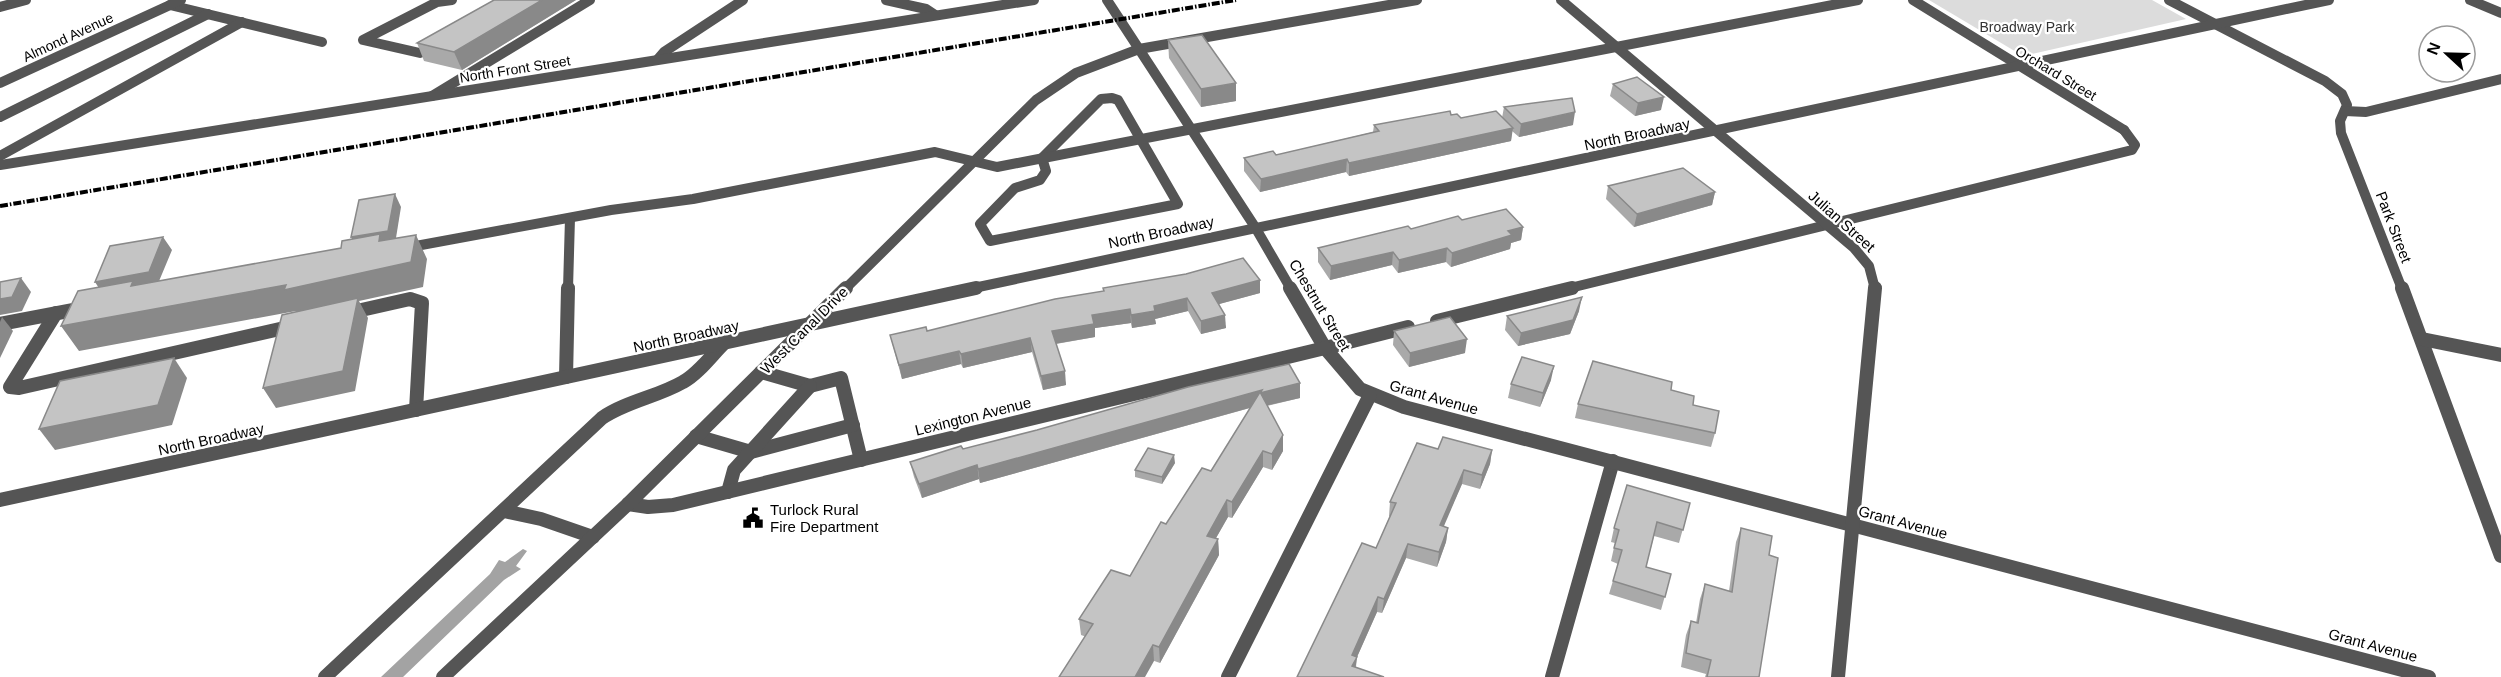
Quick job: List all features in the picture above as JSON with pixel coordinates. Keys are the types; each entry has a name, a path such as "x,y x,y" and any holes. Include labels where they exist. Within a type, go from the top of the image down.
{"street":[{"path":"0,7 26,0"},
{"name":"Almond Avenue","path":"0,83 181,0"},
{"path":"440,41 420,53 363,40 437,2 452,0"},
{"path":"432,96 590,0"},
{"path":"658,59 664,52 743,0"},
{"path":"892,0 926,9 935,15"},
{"path":"951,12 982,0"},
{"name":"North Front Street","path":"0,165 1034,0"},
{"path":"1107,0 1139,49"},
{"name":"West Canal Drive","path":"443,677 628,504 1049,90 1091,66 1139,49 1417,0"},
{"name":"Julian Street","path":"1561,0 1828,226 1862,256 1874,276 1875,285 1838,677"},
{"path":"395,250 570,218 693,199 935,152 997,167 1858,0"},
{"name":"Orchard Street","path":"1913,0 2124,130"},
{"name":"Park Street","path":"2169,0 2334,87 2345,99 2345,111 2340,121 2341,133 2422,339 2501,556"},
{"name":"North Broadway","path":"0,500 1256,227 1718,132 2329,0"},
{"path":"2470,0 2501,13"},
{"path":"170,5 322,42"},
{"path":"0,117 208,14"},
{"path":"0,156 242,22"},
{"name":"Chestnut Street","path":"1139,49 1256,227 1325,348 1351,382 1370,395"},
{"path":"2345,111 2366,112 2501,79"},
{"path":"1101,99 1118,100 1178,204 990,241 980,224 1015,188 1040,180 1046,171 1042,158 1101,99"},
{"name":"Lexington Avenue","path":"628,504 648,507 667,506 728,492 1828,226 2132,150 2135,145 2124,130"},
{"path":"566,377 570,218"},
{"path":"341,315 410,299 422,303 416,410"},
{"path":"0,324 91,307"},
{"path":"56,313 10,387 19,388 306,322"},
{"path":"2422,339 2501,355"},
{"path":"325,677 602,418 620,406 650,398 686,381 724,343"},
{"path":"761,372 810,386 842,378 861,460"},
{"path":"728,492 734,470 810,386"},
{"path":"1228,677 1370,395"},
{"name":"Grant Avenue","path":"1370,395 1613,462 2429,677"},
{"path":"696,436 750,452 853,425"},
{"path":"1552,677 1613,462"},
{"path":"504,511 541,519 593,537"}],"green space":[{"name":"Broadway Park","path":"1929,0 2152,0 2186,19 2023,56"}],"shaded area":[{"path":"523,549 527,551 516,566 521,569 504,580 403,677 381,677 490,574 499,560 505,562"}],"building":[{"path":"494,0 542,0 454,52 417,43"},
{"path":"1202,35 1236,83 1201,89 1168,40"},
{"path":"1637,77 1664,97 1638,103 1613,84"},
{"path":"1572,98 1575,112 1521,124 1504,107"},
{"path":"1450,111 1451,115 1457,114 1461,118 1496,111 1513,128 1349,163 1347,159 1261,179 1244,158 1273,151 1276,155 1379,131 1374,125"},
{"path":"1683,168 1715,192 1637,214 1608,186"},
{"path":"395,194 388,231 351,237 359,200"},
{"path":"1506,209 1523,227 1508,231 1512,235 1452,253 1447,248 1399,260 1393,252 1331,266 1318,248 1408,226 1411,229 1458,216 1462,220"},
{"path":"380,234 379,241 416,235 411,262 284,290 286,285 61,326 78,291 133,281 131,286 341,248 342,241"},
{"path":"163,237 149,272 95,282 110,246"},
{"path":"1243,258 1260,280 1212,293 1225,315 1201,321 1187,298 1154,306 1155,311 1131,315 1130,309 1092,315 1094,324 1052,331 1065,371 1041,376 1030,338 899,365 890,335 926,327 927,331 1055,299 1104,291 1103,288 1186,274"},
{"path":"21,278 12,297 0,299 0,282"},
{"path":"1582,297 1573,320 1521,333 1507,316"},
{"path":"358,298 343,371 263,388 282,315"},
{"path":"1450,317 1467,339 1410,353 1394,331"},
{"path":"1522,357 1554,366 1543,393 1511,384"},
{"path":"174,358 158,405 39,429 60,381"},
{"path":"1593,361 1672,382 1671,390 1694,396 1693,405 1719,411 1715,433 1578,404"},
{"path":"1289,364 1300,383 1260,393 1262,390 978,469 977,465 919,484 910,462 961,446 963,449 1037,430 1188,387"},
{"path":"1260,392 1283,435 1272,454 1263,451 1232,502 1227,500 1207,536 1218,539 1159,647 1153,645 1135,677 1059,677 1093,624 1079,619 1111,570 1130,576 1161,522 1166,524 1202,468 1211,471"},
{"path":"1443,437 1492,450 1482,475 1464,470 1440,525 1448,528 1439,552 1408,544 1384,599 1378,597 1352,655 1357,657 1352,666 1384,677 1297,677 1362,543 1376,548 1396,503 1390,502 1417,443 1438,449"},
{"path":"1148,448 1174,455 1162,477 1135,470"},
{"path":"1627,485 1690,503 1683,530 1657,522 1646,567 1671,574 1665,597 1613,581 1622,550 1614,548 1619,530 1614,528"},
{"path":"1741,528 1772,536 1769,555 1778,558 1759,677 1707,677 1711,660 1686,653 1691,621 1698,623 1705,584 1732,592"}],"railway":[{"path":"0,206 1236,0"}],"place":[{"name":"Turlock Rural Fire Department","path":"753,518"}]}
